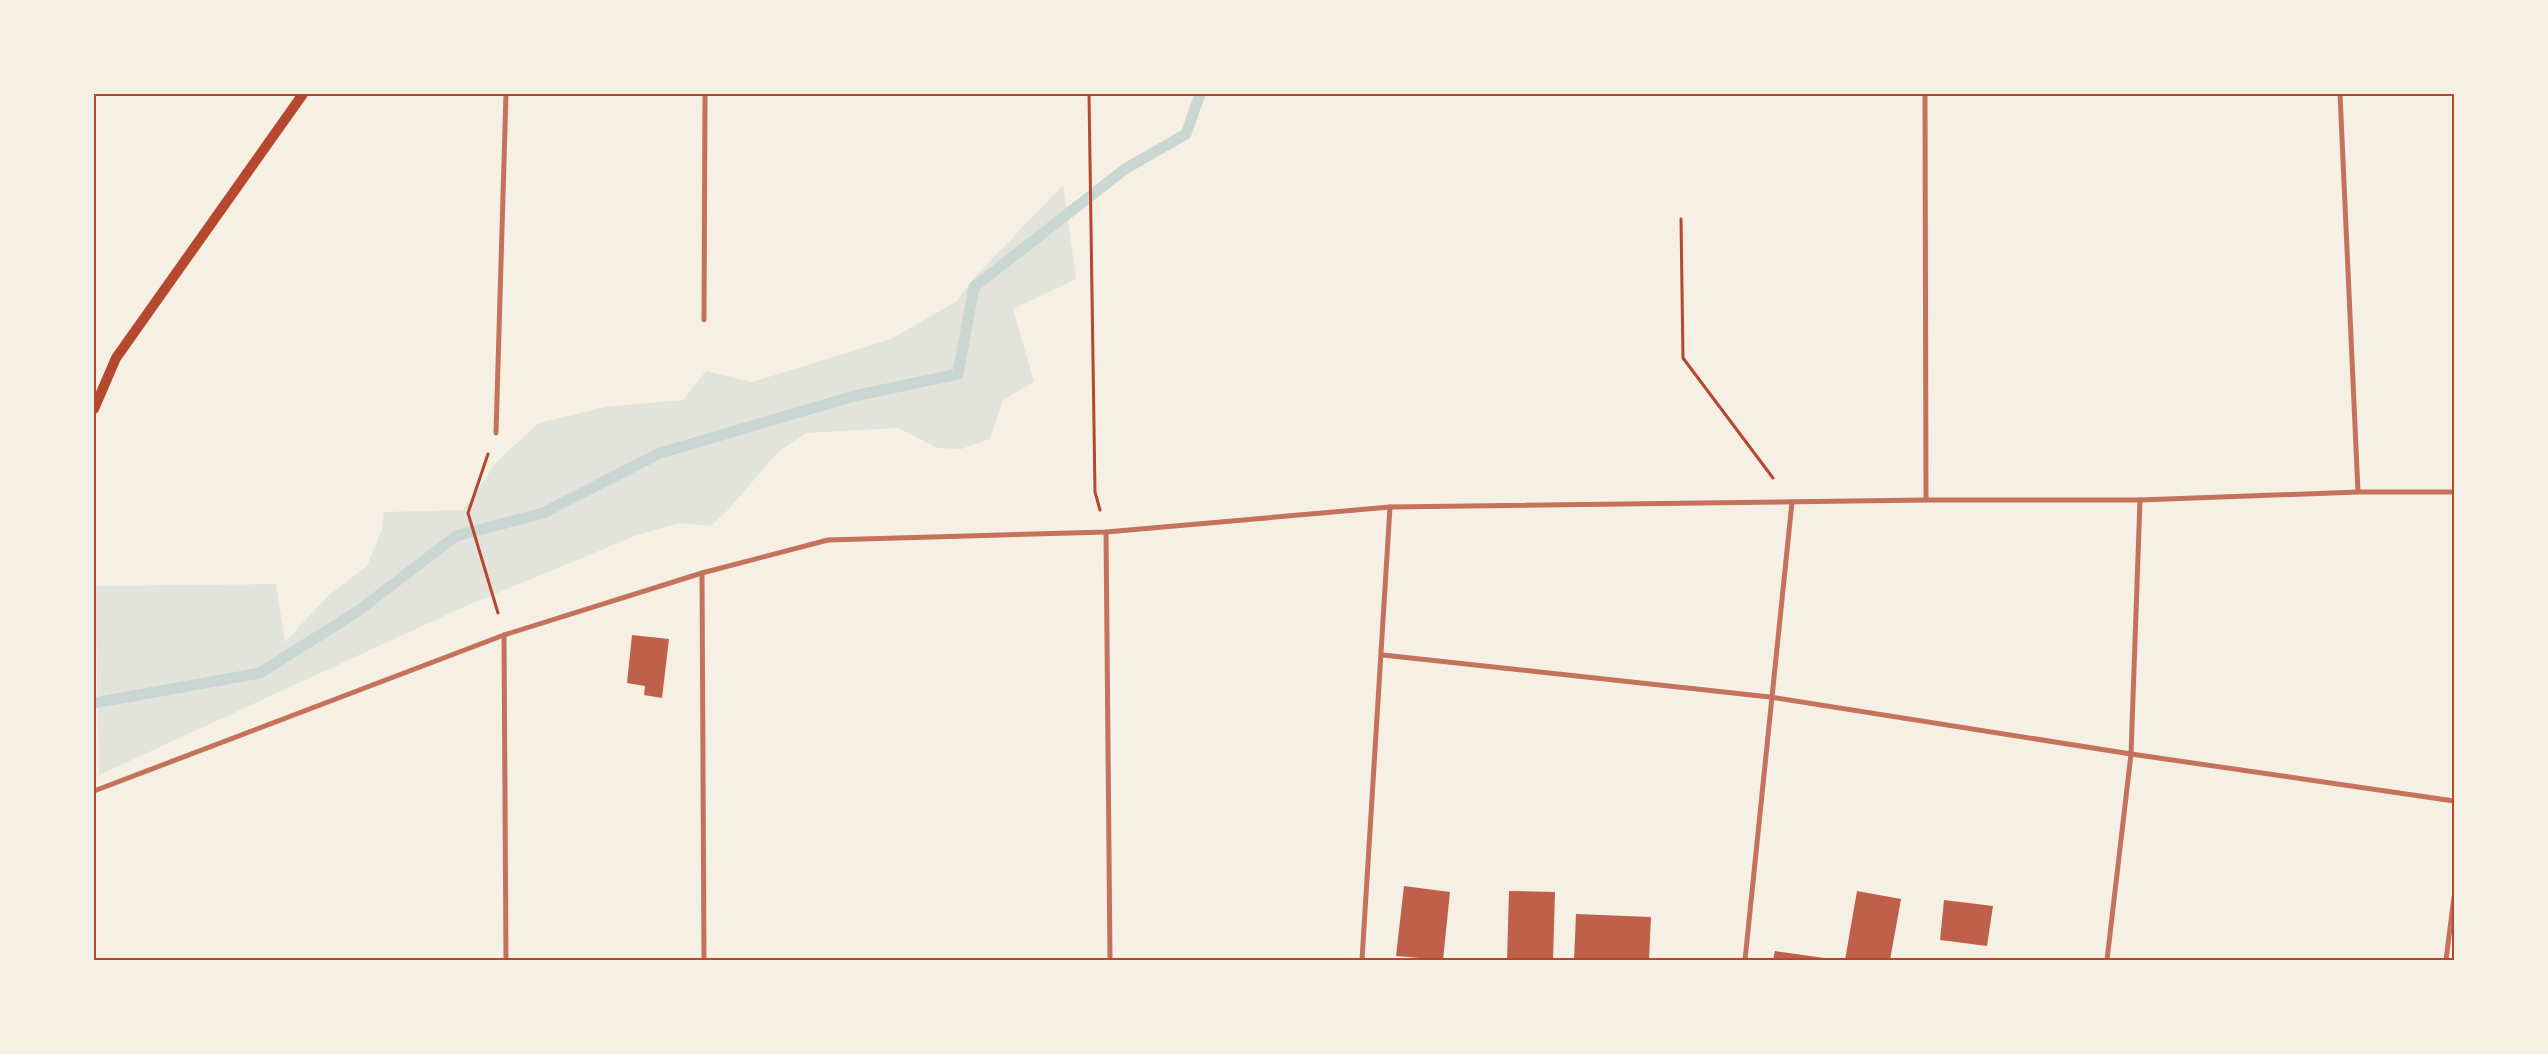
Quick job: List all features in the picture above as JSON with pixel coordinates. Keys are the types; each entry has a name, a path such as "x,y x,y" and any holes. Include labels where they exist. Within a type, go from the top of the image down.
{"main road":[{"path":"94,408 116,358 303,94"}],"street":[{"path":"496,432 506,94"},
{"path":"704,320 705,94"},
{"path":"1925,94 1926,500"},
{"path":"2340,94 2358,492"},
{"path":"94,791 504,635 702,573 828,540 1106,532 1390,507 1926,500 2140,500 2358,492 2454,492"},
{"path":"2107,960 2132,754 2140,500"},
{"path":"1745,960 1770,697 1792,502"},
{"path":"1362,960 1383,654 1390,507"},
{"path":"1106,532 1110,960"},
{"path":"702,573 704,960"},
{"path":"504,635 506,960"},
{"path":"1383,654 1770,697 2132,754 2454,801"},
{"path":"2446,960 2454,897"}],"path":[{"path":"1089,94 1095,492 1106,532"},
{"path":"1681,219 1683,358 1792,502"},
{"path":"496,432 468,513 504,635"}],"shaded area":[{"path":"1063,185 1076,279 1013,309 1034,382 1003,400 990,439 961,449 937,448 898,428 806,433 779,451 726,512 711,526 678,523 635,536 468,605 99,775 95,586 276,584 285,642 328,596 367,566 382,529 384,512 463,510 498,460 539,423 605,407 683,400 706,371 752,382 891,339 957,301 973,279"}],"building":[{"path":"632,635 669,639 662,698 644,695 645,686 627,683"},
{"path":"1404,886 1450,892 1443,960 1396,956"},
{"path":"1509,891 1555,892 1553,960 1507,960"},
{"path":"1857,891 1901,899 1890,960 1845,960"},
{"path":"1944,900 1993,906 1987,946 1940,940"},
{"path":"1576,914 1651,917 1649,960 1574,960"},
{"path":"1775,951 1831,959 1831,960 1773,960"}],"waterway":[{"path":"94,703 260,673 358,611 456,536 543,513 660,453 854,396 958,374 974,287 1125,169 1186,134 1200,94"}]}
